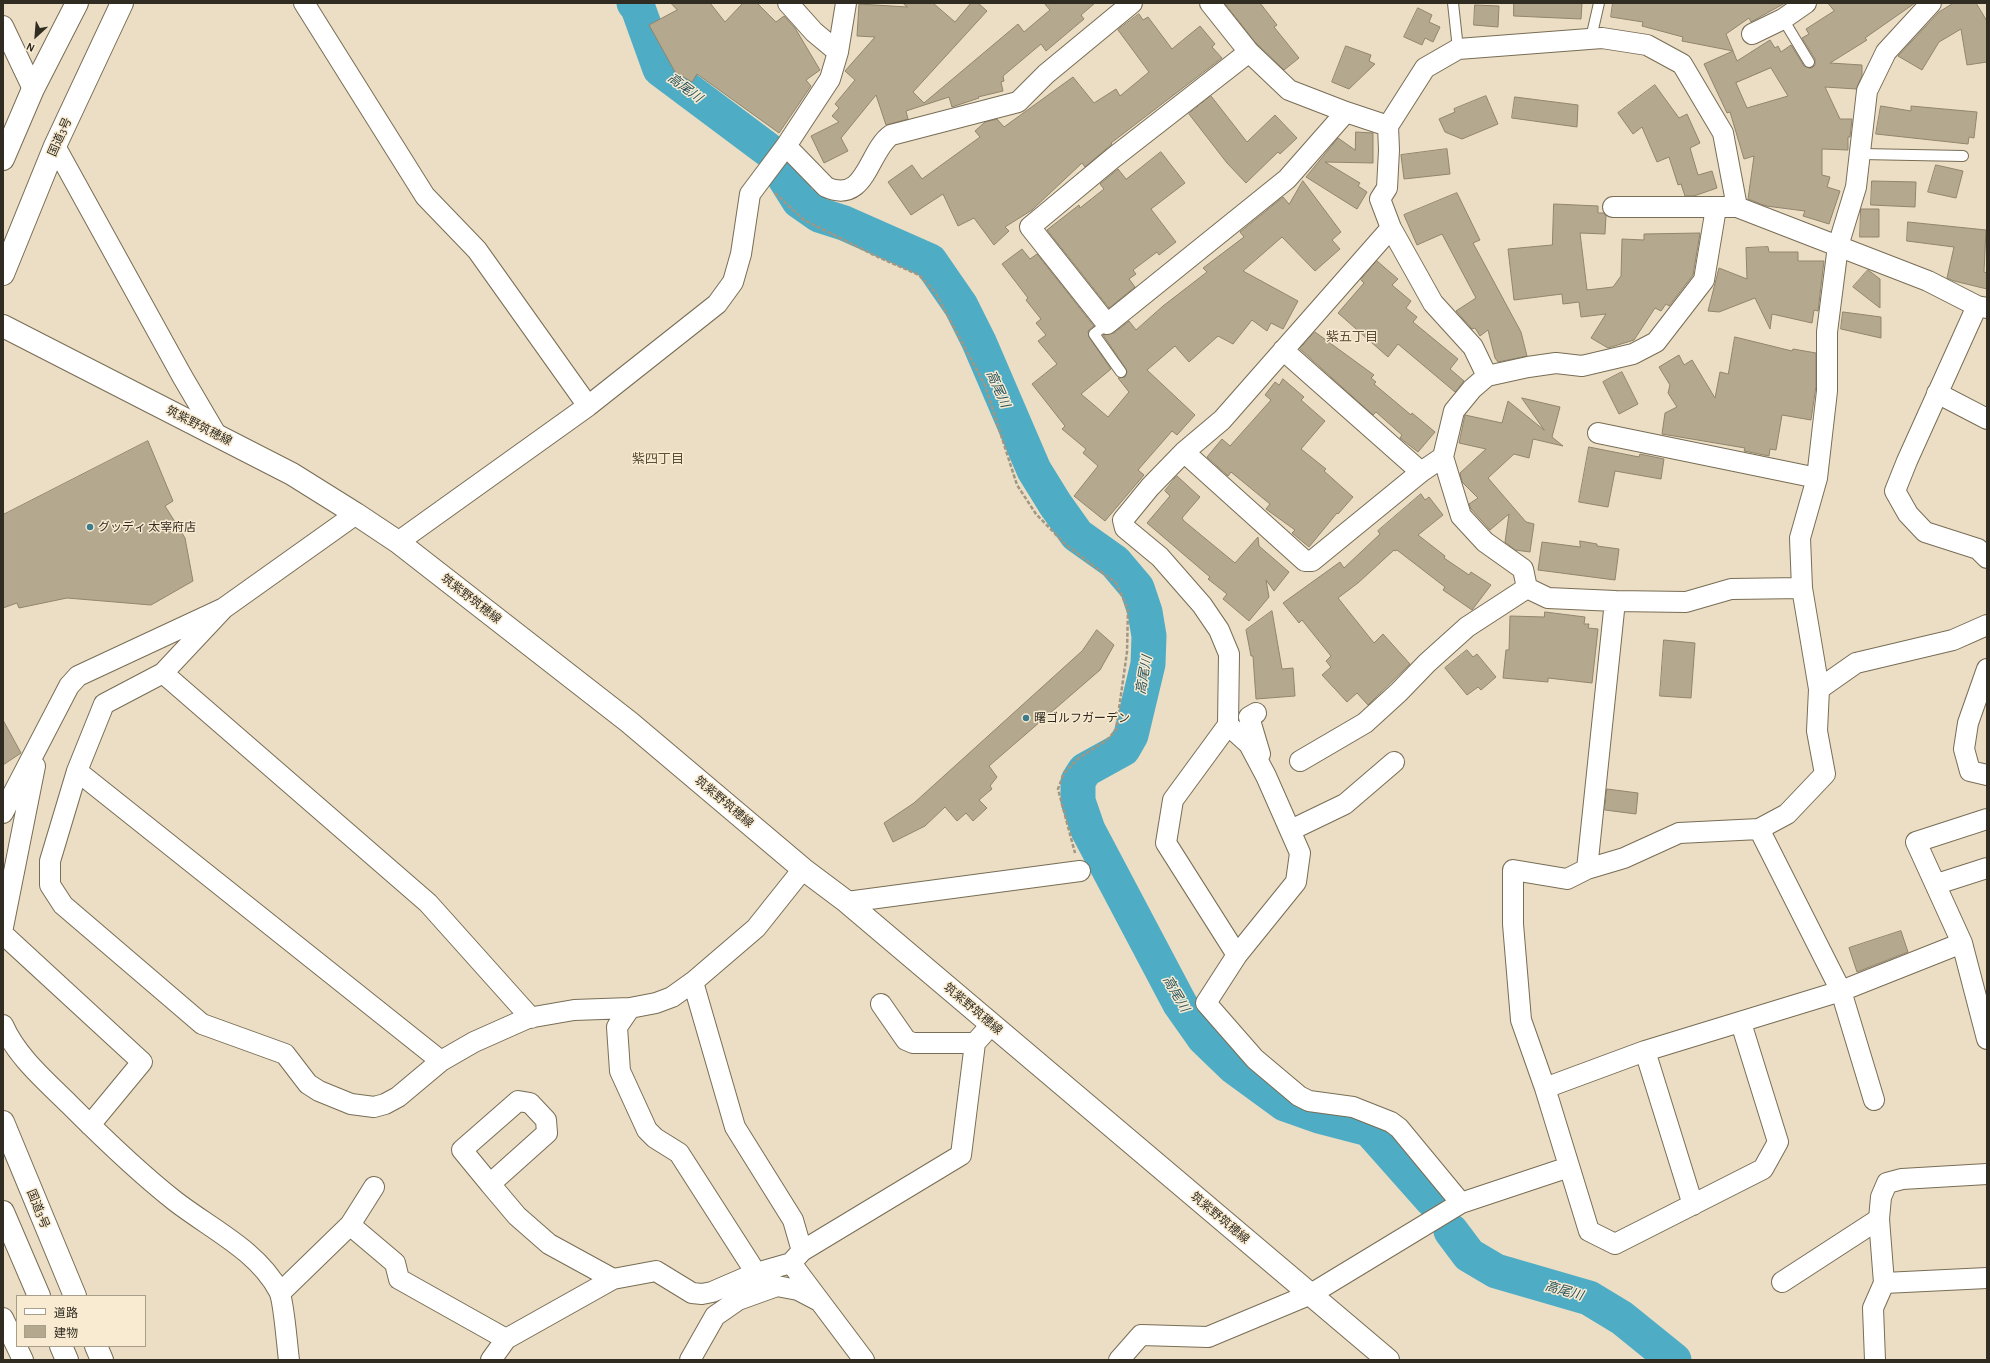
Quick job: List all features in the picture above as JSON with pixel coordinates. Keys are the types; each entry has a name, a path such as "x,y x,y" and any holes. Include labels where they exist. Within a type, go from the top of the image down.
{"main road":[{"path":"3,159 33,89 77,3"},
{"name":"国道3号","path":"3,274 55,146 122,3"},
{"name":"筑紫野筑穂線","path":"3,326 292,474 398,542 629,722 803,869 847,902 1388,1360"},
{"name":"国道3号","path":"3,1122 75,1295"},
{"path":"3,1212 39,1295"},
{"path":"61,1347 67,1360"},
{"path":"96,1347 102,1360"}],"street":[{"path":"304,3 425,196 476,250 588,406"},
{"path":"788,3 814,32 838,52"},
{"path":"398,542 588,406 717,304 733,282 741,254 750,194 786,146 830,78 838,52 846,3"},
{"path":"786,146 826,187 834,191 851,188 863,177 884,141 890,135 1018,102 1046,74 1132,3"},
{"path":"1210,3 1249,52 1289,90 1388,126"},
{"path":"1752,34 1782,19 1806,3"},
{"path":"1741,1023 1778,1142 1763,1169 1615,1244 1589,1231 1545,1088 1521,1020 1513,924 1513,870 1567,879 1587,869 1624,858 1679,834 1759,829 1786,814 1825,774 1818,731 1819,689 1802,588 1800,538 1817,478 1827,391 1827,332 1838,246 1856,187 1862,154 1867,92 1886,52 1931,3"},
{"path":"3,26 33,89"},
{"path":"1487,376 1473,347 1433,303 1391,228 1380,200 1387,188 1389,150 1388,126 1425,68 1458,49 1590,38 1602,38 1647,45 1682,64 1723,133 1737,207"},
{"path":"1249,52 1113,158 1030,227 1107,324 1287,179 1346,112"},
{"path":"55,146 216,434"},
{"path":"1613,207 1737,207 1928,281 1982,307 1937,393 1895,491 1908,514 1925,532 1978,549 1987,558"},
{"path":"1527,588 1523,569 1485,542 1461,516 1442,457 1454,411 1472,389 1487,376 1528,367 1556,363 1582,366 1633,354 1656,342 1704,280 1716,208"},
{"path":"1237,955 1166,843 1173,800 1228,725 1229,654 1219,630 1202,606 1160,557 1125,528 1123,520 1150,487 1184,452 1222,420 1391,228"},
{"path":"1283,350 1421,472"},
{"path":"1937,393 1987,419"},
{"path":"1598,433 1817,478"},
{"path":"1184,452 1305,561 1312,561 1421,472 1442,457"},
{"path":"3,813 69,686 78,676 224,608 356,514"},
{"path":"1527,588 1548,598 1686,602 1731,589 1802,588"},
{"path":"1300,761 1365,723 1467,627 1527,588"},
{"path":"1587,869 1615,601"},
{"path":"224,608 163,673 104,704 77,771 50,862 50,885 63,905 202,1024 285,1054 308,1084 335,1098 364,1107 385,1104 398,1096 441,1061 474,1042 531,1018 574,1010 630,1008 656,1003 672,997 693,982 756,928 803,869"},
{"path":"1819,689 1856,663 1953,640 1987,625"},
{"path":"1987,669 1968,723 1964,749 1970,772 1987,775"},
{"path":"163,673 428,903 531,1018"},
{"path":"1256,713 1250,717 1266,776"},
{"path":"1228,725 1249,744 1266,776 1300,853 1296,882 1237,955 1206,1003 1255,1059 1299,1096 1309,1101 1353,1107 1391,1122 1399,1128 1461,1203"},
{"path":"3,928 39,742"},
{"path":"1290,830 1345,804 1394,762"},
{"path":"77,771 441,1061"},
{"path":"1987,819 1916,842 1937,884 1962,943 1987,1039"},
{"path":"1759,829 1841,991 1874,1100"},
{"path":"1937,884 1987,868"},
{"path":"847,902 1080,871"},
{"path":"3,934 142,1062 90,1125"},
{"path":"1545,1088 1645,1051 1741,1023 1841,991 1962,943"},
{"path":"693,982 735,1127 792,1220 797,1257 820,1301 864,1360"},
{"path":"881,1004 906,1040 913,1043 975,1043"},
{"path":"630,1008 617,1027 620,1071 647,1130 655,1138 679,1153 756,1273"},
{"path":"3,1025 7,1035 28,1064 109,1144 176,1201 221,1232 266,1269 280,1293 289,1360"},
{"path":"491,1360 506,1339 613,1279 656,1271 692,1293 702,1294 712,1292 797,1257 961,1155 975,1043 991,1025"},
{"path":"1645,1051 1693,1205"},
{"path":"1119,1360 1141,1335 1208,1337 1311,1294 1461,1203 1569,1167"},
{"path":"1875,1360 1872,1308 1884,1283 1879,1219 1881,1198 1887,1183 1902,1179 1987,1174"},
{"path":"490,1184 517,1216 548,1244 613,1279"},
{"path":"280,1293 350,1225 374,1187"},
{"path":"1782,1282 1879,1219"},
{"path":"350,1225 395,1263 399,1279 506,1339"},
{"path":"1884,1283 1987,1278"},
{"path":"690,1360 716,1316 738,1300 777,1286 798,1290 820,1301"},
{"path":"3,1318 16,1345"},
{"path":"17,1347 23,1360"}],"lane":[{"path":"1453,3 1458,49"},
{"path":"1590,38 1598,3"},
{"path":"1782,19 1809,62"},
{"path":"1862,154 1963,156"},
{"path":"1107,324 1094,334 1121,372"}],"path":[{"path":"761,180 804,220 878,257 919,275 934,292 985,385 1017,485 1036,514 1065,544 1116,583 1128,609 1127,652 1116,730 1108,740 1079,758 1064,773 1058,789 1080,871"}],"building":[{"path":"671,3 710,3 725,22 743,3 757,3 776,22 784,16 795,28 820,70 806,80 811,86 779,133 697,74 692,82 675,72 649,25 677,10"},
{"path":"903,3 933,3 955,22 971,3 978,3 987,11 913,92 924,103 1018,24 1024,32 1050,10 1044,3 1095,3 1081,15 1084,19 1046,51 1041,44 1003,76 1004,81 1001,82 1003,91 978,97 979,98 952,107 949,97 906,111 908,119 886,125 876,95 841,138 848,151 824,163 811,136 839,122 832,116 839,108 835,104 855,80 845,71 875,37 857,36 859,4 907,7"},
{"path":"1225,3 1260,3 1277,25 1274,27 1299,58 1284,70 1255,42"},
{"path":"1514,3 1582,3 1581,19 1514,16"},
{"path":"1613,3 1785,3 1751,22 1749,18 1726,34 1733,51 1682,41 1683,37 1642,26 1643,22 1611,17"},
{"path":"1828,3 1915,3 1865,38 1867,40 1830,63 1862,65 1862,76 1856,89 1825,87 1840,119 1852,119 1850,137 1848,137 1848,150 1822,149 1822,175 1830,177 1827,187 1840,191 1829,224 1803,216 1805,211 1766,206 1748,199 1754,156 1744,159 1730,112 1727,113 1704,64 1733,51 1737,61 1770,40 1775,48 1778,46 1781,52 1791,45 1804,66 1812,68 1815,65 1815,59 1802,38 1809,34 1806,29 1834,11","holes":["1771,68 1788,96 1747,108 1736,83"]},
{"path":"1954,3 1976,3 1987,21 1987,62 1967,65 1961,29 1939,42 1922,70 1898,56 1939,12"},
{"path":"1475,5 1499,6 1498,27 1474,25"},
{"path":"1418,8 1432,15 1429,22 1440,27 1433,42 1425,38 1422,45 1404,37"},
{"path":"1139,14 1143,20 1148,17 1172,49 1200,26 1215,44 1212,47 1222,58 1111,143 1112,144 1085,167 1082,163 1032,210 1005,227 1009,231 994,245 974,218 958,226 943,194 911,215 888,182 912,165 922,179 980,137 975,131 985,122 997,119 1004,127 1073,77 1094,103 1116,89 1120,96 1149,72 1118,30"},
{"path":"1346,46 1371,55 1369,61 1375,64 1349,89 1332,82"},
{"path":"1655,85 1679,118 1687,114 1700,143 1690,148 1698,175 1712,171 1717,188 1694,196 1685,196 1681,184 1678,185 1669,157 1657,162 1642,127 1633,134 1618,113"},
{"path":"1211,96 1247,142 1275,115 1297,138 1280,154 1278,152 1246,183 1227,163 1189,114"},
{"path":"1486,96 1498,124 1462,139 1445,132 1439,119 1455,112 1454,109"},
{"path":"1515,97 1578,105 1577,127 1512,118"},
{"path":"1881,106 1911,111 1911,106 1977,112 1974,138 1969,137 1968,144 1876,134"},
{"path":"1356,132 1373,133 1373,163 1325,162 1360,183 1358,186 1367,192 1357,209 1306,177 1338,138 1355,150"},
{"path":"1447,149 1450,174 1404,179 1401,155"},
{"path":"1161,152 1185,183 1151,209 1176,242 1159,255 1157,252 1133,270 1136,274 1129,279 1135,287 1109,308 1047,230 1079,205 1080,208 1104,189 1100,184 1118,169 1126,179"},
{"path":"1936,165 1963,171 1956,198 1928,192"},
{"path":"1303,181 1341,232 1332,240 1340,249 1315,271 1282,237 1243,271 1298,301 1283,329 1271,323 1267,331 1252,320 1233,344 1218,336 1189,362 1175,346 1147,370 1195,415 1177,435 1172,431 1138,470 1144,475 1105,521 1074,496 1098,466 1083,453 1086,449 1062,429 1065,426 1032,384 1057,364 1038,341 1046,335 1036,323 1041,319 1026,300 1028,298 1002,264 1022,249 1030,259 1037,254 1094,326 1088,331 1089,337 1111,369 1081,394 1108,417 1129,392 1118,378 1125,377 1127,372 1126,369 1103,335 1114,333 1129,321 1136,330 1163,306 1207,272 1203,268 1244,237 1240,232 1283,197 1289,204"},
{"path":"1872,181 1916,182 1915,207 1871,205"},
{"path":"1457,193 1480,240 1473,243 1521,332 1527,356 1498,362 1495,358 1488,330 1480,336 1475,328 1472,329 1456,311 1476,298 1442,234 1417,245 1404,215"},
{"path":"1554,204 1598,206 1598,213 1604,213 1606,216 1605,234 1580,233 1587,290 1613,287 1621,276 1622,239 1644,240 1644,234 1700,233 1693,275 1669,306 1666,304 1661,311 1655,308 1634,340 1608,348 1591,338 1606,314 1581,317 1579,302 1563,304 1562,294 1514,300 1508,249 1552,245"},
{"path":"1861,209 1879,209 1879,237 1860,237"},
{"path":"1908,222 1986,230 1984,272 1987,273 1987,289 1947,278 1954,247 1907,241"},
{"path":"1768,247 1769,252 1798,252 1798,261 1824,261 1818,311 1814,310 1812,323 1772,314 1770,329 1755,298 1719,312 1708,311 1719,268 1747,279 1746,248"},
{"path":"1377,261 1398,279 1392,285 1411,301 1406,308 1417,317 1413,322 1458,359 1450,369 1464,381 1455,392 1398,344 1388,357 1338,313 1364,283 1361,280"},
{"path":"1868,270 1880,279 1880,308 1853,287"},
{"path":"1843,312 1881,317 1881,338 1841,329"},
{"path":"1315,332 1374,375 1371,378 1376,382 1374,384 1411,415 1412,413 1435,432 1418,452 1400,438 1402,435 1376,412 1373,415 1300,349"},
{"path":"1735,337 1792,351 1793,349 1816,353 1816,386 1811,420 1782,415 1776,450 1770,449 1769,456 1744,451 1745,448 1662,434 1665,413 1677,407 1668,393 1670,385 1659,367 1679,355 1684,365 1692,360 1715,398 1720,372 1728,374"},
{"path":"1622,372 1638,404 1619,414 1603,382"},
{"path":"1283,379 1304,397 1301,400 1325,421 1301,449 1326,469 1324,471 1353,497 1338,514 1337,513 1309,547 1292,533 1295,530 1266,509 1270,504 1231,472 1228,476 1207,457 1222,439 1230,446 1271,400 1265,395 1275,382 1279,385"},
{"path":"1522,398 1560,407 1552,437 1563,446 1533,439 1529,458 1514,454 1488,478 1526,522 1534,524 1530,552 1515,550 1505,542 1509,514 1490,530 1471,509 1469,504 1478,498 1462,482 1460,473 1486,449 1459,443 1465,415 1502,423 1508,401 1544,430"},
{"name":"グッディ 太宰府店","path":"148,441 173,501 165,506 185,538 193,581 151,605 67,598 19,608 17,603 3,608 3,515"},
{"path":"1589,447 1639,457 1640,454 1664,459 1661,479 1615,471 1608,507 1579,502"},
{"path":"1177,476 1200,497 1182,518 1184,521 1235,563 1258,537 1259,546 1289,572 1274,591 1266,580 1269,597 1249,621 1223,599 1227,594 1208,579 1210,577 1147,523 1170,496 1165,491"},
{"path":"1421,494 1425,500 1429,497 1443,515 1418,535 1445,556 1444,558 1469,575 1471,572 1491,585 1472,610 1443,590 1445,587 1397,550 1394,550 1358,583 1338,598 1374,643 1383,634 1410,664 1368,705 1357,693 1347,702 1322,675 1331,667 1326,661 1331,656 1302,620 1299,623 1283,603 1340,562 1344,568 1380,534 1378,531"},
{"path":"1580,541 1597,544 1597,546 1619,549 1615,580 1538,570 1542,542 1580,547"},
{"path":"1272,611 1282,669 1293,668 1295,696 1256,699 1253,656 1251,656 1246,630"},
{"path":"1545,612 1585,617 1584,624 1589,624 1588,628 1598,629 1592,683 1548,678 1548,682 1503,678 1506,650 1509,650 1510,616 1544,617"},
{"name":"曙ゴルフガーデン","path":"1097,630 1114,645 1100,670 989,766 997,777 990,786 992,789 979,800 987,808 973,821 966,813 957,821 945,807 925,826 893,842 884,823 914,803 1082,651"},
{"path":"1664,640 1695,643 1691,698 1660,696"},
{"path":"1467,650 1473,657 1477,654 1496,677 1481,690 1478,687 1467,695 1445,668"},
{"path":"3,720 21,753 3,765"},
{"path":"1607,789 1638,793 1636,814 1605,810"},
{"path":"1901,931 1908,952 1857,972 1849,948"}],"waterway":[{"name":"高尾川","path":"634,3 638,8 660,69 767,149"},
{"name":"高尾川","path":"779,169 799,201 819,215 844,223 930,261 961,306 979,342 1034,470 1055,504 1077,535 1115,562 1137,588 1145,612 1149,636 1148,664 1131,735 1123,749 1085,770 1078,781 1078,801 1088,830 1180,1004 1204,1038 1233,1066 1285,1104 1319,1116 1369,1129 1432,1200"},
{"name":"高尾川","path":"1451,1231 1469,1255 1496,1271 1589,1298 1622,1318 1674,1360"}],"place":[{"name":"グッディ 太宰府店","path":"90,527"},
{"name":"曙ゴルフガーデン","path":"1026,718"}],"district":[{"name":"紫五丁目","path":"1352,337"},
{"name":"紫四丁目","path":"658,459"}]}
